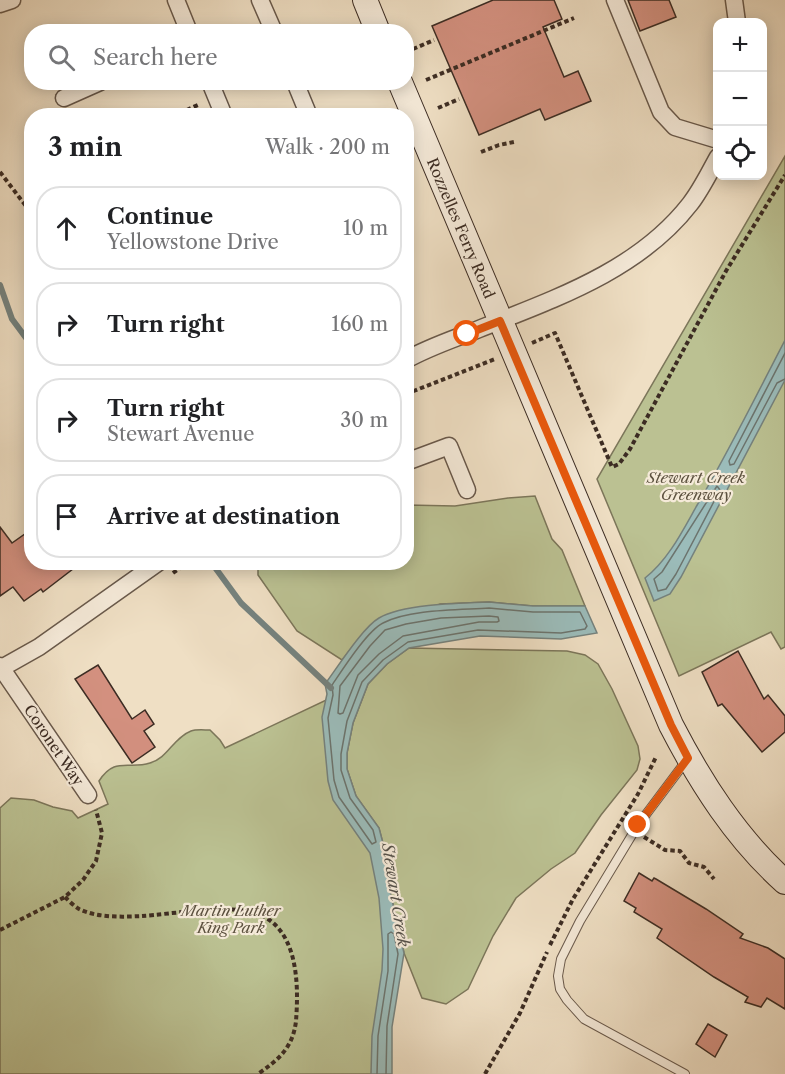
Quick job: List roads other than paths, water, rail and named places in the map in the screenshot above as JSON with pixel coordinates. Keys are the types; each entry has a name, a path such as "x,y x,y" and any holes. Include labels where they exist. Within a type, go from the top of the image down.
{"street":[{"path":"0,4 12,0"},
{"path":"176,0 186,24"},
{"path":"260,0 270,24"},
{"path":"365,0 375,24"},
{"path":"615,0 661,112 675,127 713,139"},
{"path":"734,0 736,18"},
{"path":"64,98 82,90"},
{"path":"213,90 221,108"},
{"path":"298,90 306,108"},
{"name":"Rozzelles Ferry Road","path":"403,90 411,108"},
{"name":"Rozzelles Ferry Road","path":"414,115 671,725 703,783 735,830 770,869 785,882"},
{"path":"414,357 595,280 630,260 663,234 690,205 713,165"},
{"path":"414,459 449,446 467,490"},
{"path":"1,668 39,647 148,570"},
{"name":"Coronet Way","path":"1,668 88,795"}],"lane":[{"path":"685,1074 584,1019 560,989 558,976 561,959 593,898 634,831 688,758"}],"water":[{"path":"785,340 785,380 681,577 670,594 654,601 645,578 661,563 680,536 731,445"},
{"path":"489,602 533,606 585,606 597,633 561,639 480,636 409,648 387,664 368,684 353,723 347,753 347,769 356,796 379,828 404,953 392,1027 392,1074 371,1074 372,1036 383,949 379,898 370,853 333,800 328,781 322,717 327,694 325,684 358,639 373,623 389,613 417,607"}],"waterway":[{"name":"Stewart Creek","path":"0,285 12,319 24,335"},
{"name":"Stewart Creek","path":"217,570 241,603 331,688"}],"park label":[{"name":"Stewart Creek Greenway","path":"696,486"},
{"name":"Martin Luther King Park","path":"231,918"}]}
